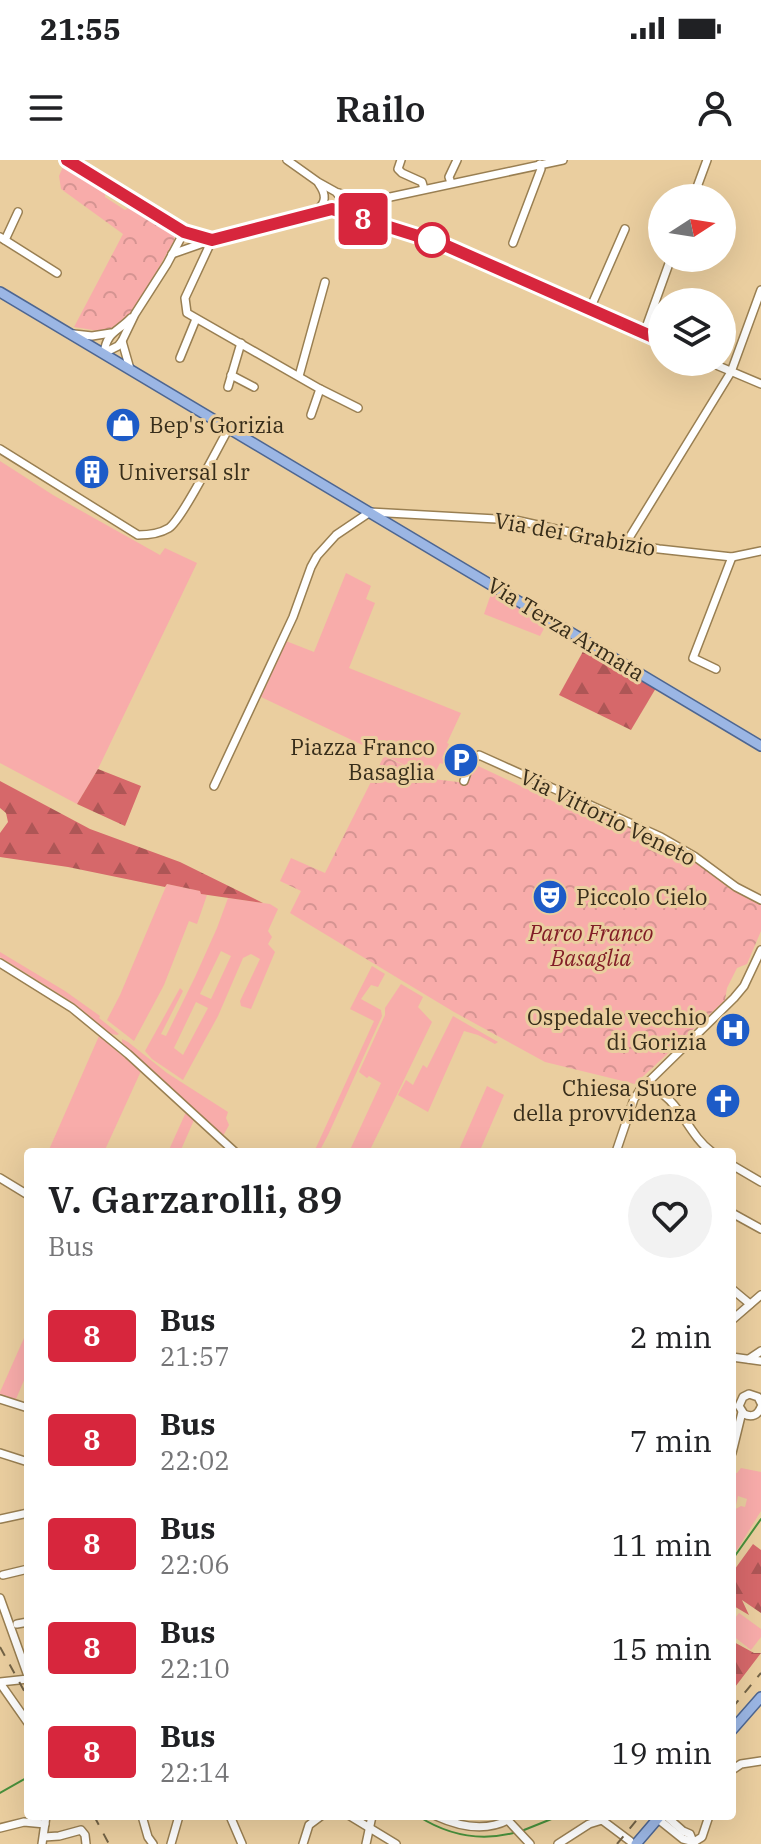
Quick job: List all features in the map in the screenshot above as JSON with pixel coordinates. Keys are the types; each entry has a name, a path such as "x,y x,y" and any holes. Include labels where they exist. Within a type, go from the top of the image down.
{"main road":[{"name":"Via Terza Armata","path":"3,296 104,353 761,746"},
{"path":"736,1725 761,1697"},
{"path":"633,1842 658,1820"}],"street":[{"path":"67,160 184,232 212,240"},
{"path":"287,160 356,203 369,220"},
{"path":"401,160 398,169 422,182 424,189"},
{"path":"451,183 449,177 457,160"},
{"path":"172,254 212,240 334,208 563,160"},
{"path":"698,184 707,160"},
{"path":"513,243 541,169 540,164"},
{"path":"318,182 326,190 334,208 440,243 648,335"},
{"path":"311,214 325,198 318,182"},
{"path":"334,208 340,204 336,192"},
{"path":"356,203 353,212 356,217"},
{"path":"18,212 2,239 57,273"},
{"path":"590,309 625,229"},
{"path":"104,353 122,341 184,232"},
{"path":"212,240 185,298 187,313 358,408"},
{"path":"644,333 666,272"},
{"path":"299,376 325,282"},
{"path":"736,358 761,290"},
{"path":"71,334 92,336 111,333 124,326 135,314"},
{"path":"180,358 196,319"},
{"path":"104,353 111,333"},
{"path":"122,341 130,369"},
{"path":"228,387 241,343"},
{"path":"736,374 761,384"},
{"path":"231,375 254,387"},
{"path":"626,543 729,376"},
{"path":"311,415 320,389"},
{"path":"0,449 138,535 150,535 176,521 229,428"},
{"path":"214,786 293,617 317,556 336,535 370,512"},
{"name":"Via dei Grabizio","path":"370,512 515,520 626,543 732,557 761,551"},
{"path":"716,669 693,658 732,557"},
{"name":"Via Vittorio Veneto","path":"464,781 471,761 479,755 661,837 761,900"},
{"path":"617,1148 634,1099 641,1089 734,998 744,986 761,950"},
{"path":"0,963 72,1008 128,1054 231,1148"},
{"path":"641,1089 664,1095 708,1148"},
{"path":"736,1167 761,1182"},
{"path":"0,1178 24,1193"},
{"path":"736,1215 761,1229"},
{"path":"736,1292 750,1304"},
{"path":"736,1316 761,1295"},
{"path":"749,1359 761,1351"},
{"path":"736,1357 761,1361"},
{"path":"736,1396 755,1395 761,1408 750,1416 736,1435"},
{"path":"736,1435 738,1407 743,1397"},
{"path":"0,1399 24,1407"},
{"path":"738,1407 750,1416"},
{"path":"0,1453 24,1461"},
{"path":"0,1519 24,1514"},
{"path":"3,1575 24,1570"},
{"path":"0,1598 24,1667"},
{"path":"17,1624 24,1623"},
{"path":"24,1679 0,1682 24,1717"},
{"path":"736,1767 751,1761 761,1761"},
{"path":"0,1828 46,1820 43,1840 81,1830 86,1844"},
{"path":"143,1820 153,1844"},
{"path":"171,1844 178,1820"},
{"path":"232,1820 242,1844"},
{"path":"303,1844 309,1825 316,1820"},
{"path":"357,1820 396,1844"},
{"path":"366,1844 371,1820"},
{"path":"448,1820 481,1827 508,1820 530,1844"},
{"path":"558,1844 589,1824 602,1820 633,1842"},
{"path":"664,1820 694,1843 702,1837 707,1820"},
{"path":"686,1839 705,1825"}],"green space":[{"path":"65,162 105,185 105,197 125,210 134,204 172,227 175,234 174,241 132,314 114,327 99,331 74,327 123,234 61,189 59,176"},
{"path":"0,461 53,495 160,555 165,548 197,563 98,769 77,804 0,763"},
{"path":"346,573 371,586 366,599 375,603 349,668 461,713 447,743 442,758 445,760 432,778 261,697 286,641 314,652"},
{"path":"492,591 547,623 540,636 484,614"},
{"path":"586,646 656,688 631,730 559,695"},
{"name":"Parco Franco Basaglia","path":"384,756 433,779 466,783 476,765 563,806 568,797 682,851 730,889 761,905 761,931 747,964 737,968 725,1000 635,1084 545,1062 454,1012 290,913 301,891 280,881 291,858 325,873"},
{"path":"98,769 141,786 125,826 77,804"},
{"path":"0,781 90,829 180,862 263,903 0,857 0,833 8,822 6,813 0,808"},
{"path":"167,884 207,895 197,924 189,921 164,985 134,1041 107,1020"},
{"path":"228,898 270,904 278,909 268,931 272,937 268,944 275,952 251,1009 241,1006 240,1001 260,959 251,954 243,958 218,1016 183,1080 145,1051 180,988 183,991 161,1034 166,1036","holes":["221,951 231,956 211,999 200,994","196,1002 208,1008 183,1055 174,1048"]},
{"path":"0,952 65,991 119,1034 111,1034 72,1002 0,957"},
{"path":"372,966 385,974 378,987 371,985 361,999 381,1010 382,1016 328,1135 321,1148 316,1148 374,1021 350,1009"},
{"path":"401,984 423,997 418,1007 432,1022 371,1148 351,1148 381,1083 359,1072 385,1015 385,1008"},
{"path":"453,1016 498,1042 495,1044 464,1031 428,1112 398,1095 406,1080 413,1085 423,1065 427,1068"},
{"path":"99,1036 141,1071 106,1148 50,1148"},
{"path":"122,1039 167,1073 228,1112 226,1118 229,1125 223,1136 122,1043"},
{"path":"487,1086 504,1095 481,1148 460,1148"},
{"path":"186,1112 194,1120 182,1148 170,1148"},
{"path":"24,1338 24,1380 16,1399 0,1395"},
{"path":"741,1468 761,1472 761,1511 736,1552 736,1509 745,1507 747,1499 738,1496 736,1505 737,1473"},
{"path":"753,1544 761,1550 761,1613 742,1600 749,1615 736,1607 736,1567"},
{"path":"739,1613 761,1629 761,1637 751,1650 736,1638 736,1617"},
{"path":"736,1643 754,1653 761,1653 736,1686"}],"waterway":[{"path":"736,1554 761,1519"},
{"path":"0,1793 24,1779"},
{"path":"425,1820 453,1832 478,1837 517,1832"},
{"path":"524,1830 549,1820"}],"railway":[{"path":"0,1647 24,1691"},
{"path":"736,1703 761,1673"},
{"path":"96,1820 109,1844"},
{"path":"617,1844 637,1820"}],"bus line":[{"name":"8","path":"67,160 184,232 212,240 332,209 440,243 648,335"}],"place":[{"name":"Bep's Gorizia","path":"123,425"},
{"name":"Universal slr","path":"92,472"},
{"name":"Piazza Franco Basaglia","path":"461,760"},
{"name":"Piccolo Cielo","path":"550,897"},
{"name":"Ospedale vecchio di Gorizia","path":"733,1030"},
{"name":"Chiesa Suore della provvidenza","path":"723,1101"}]}
